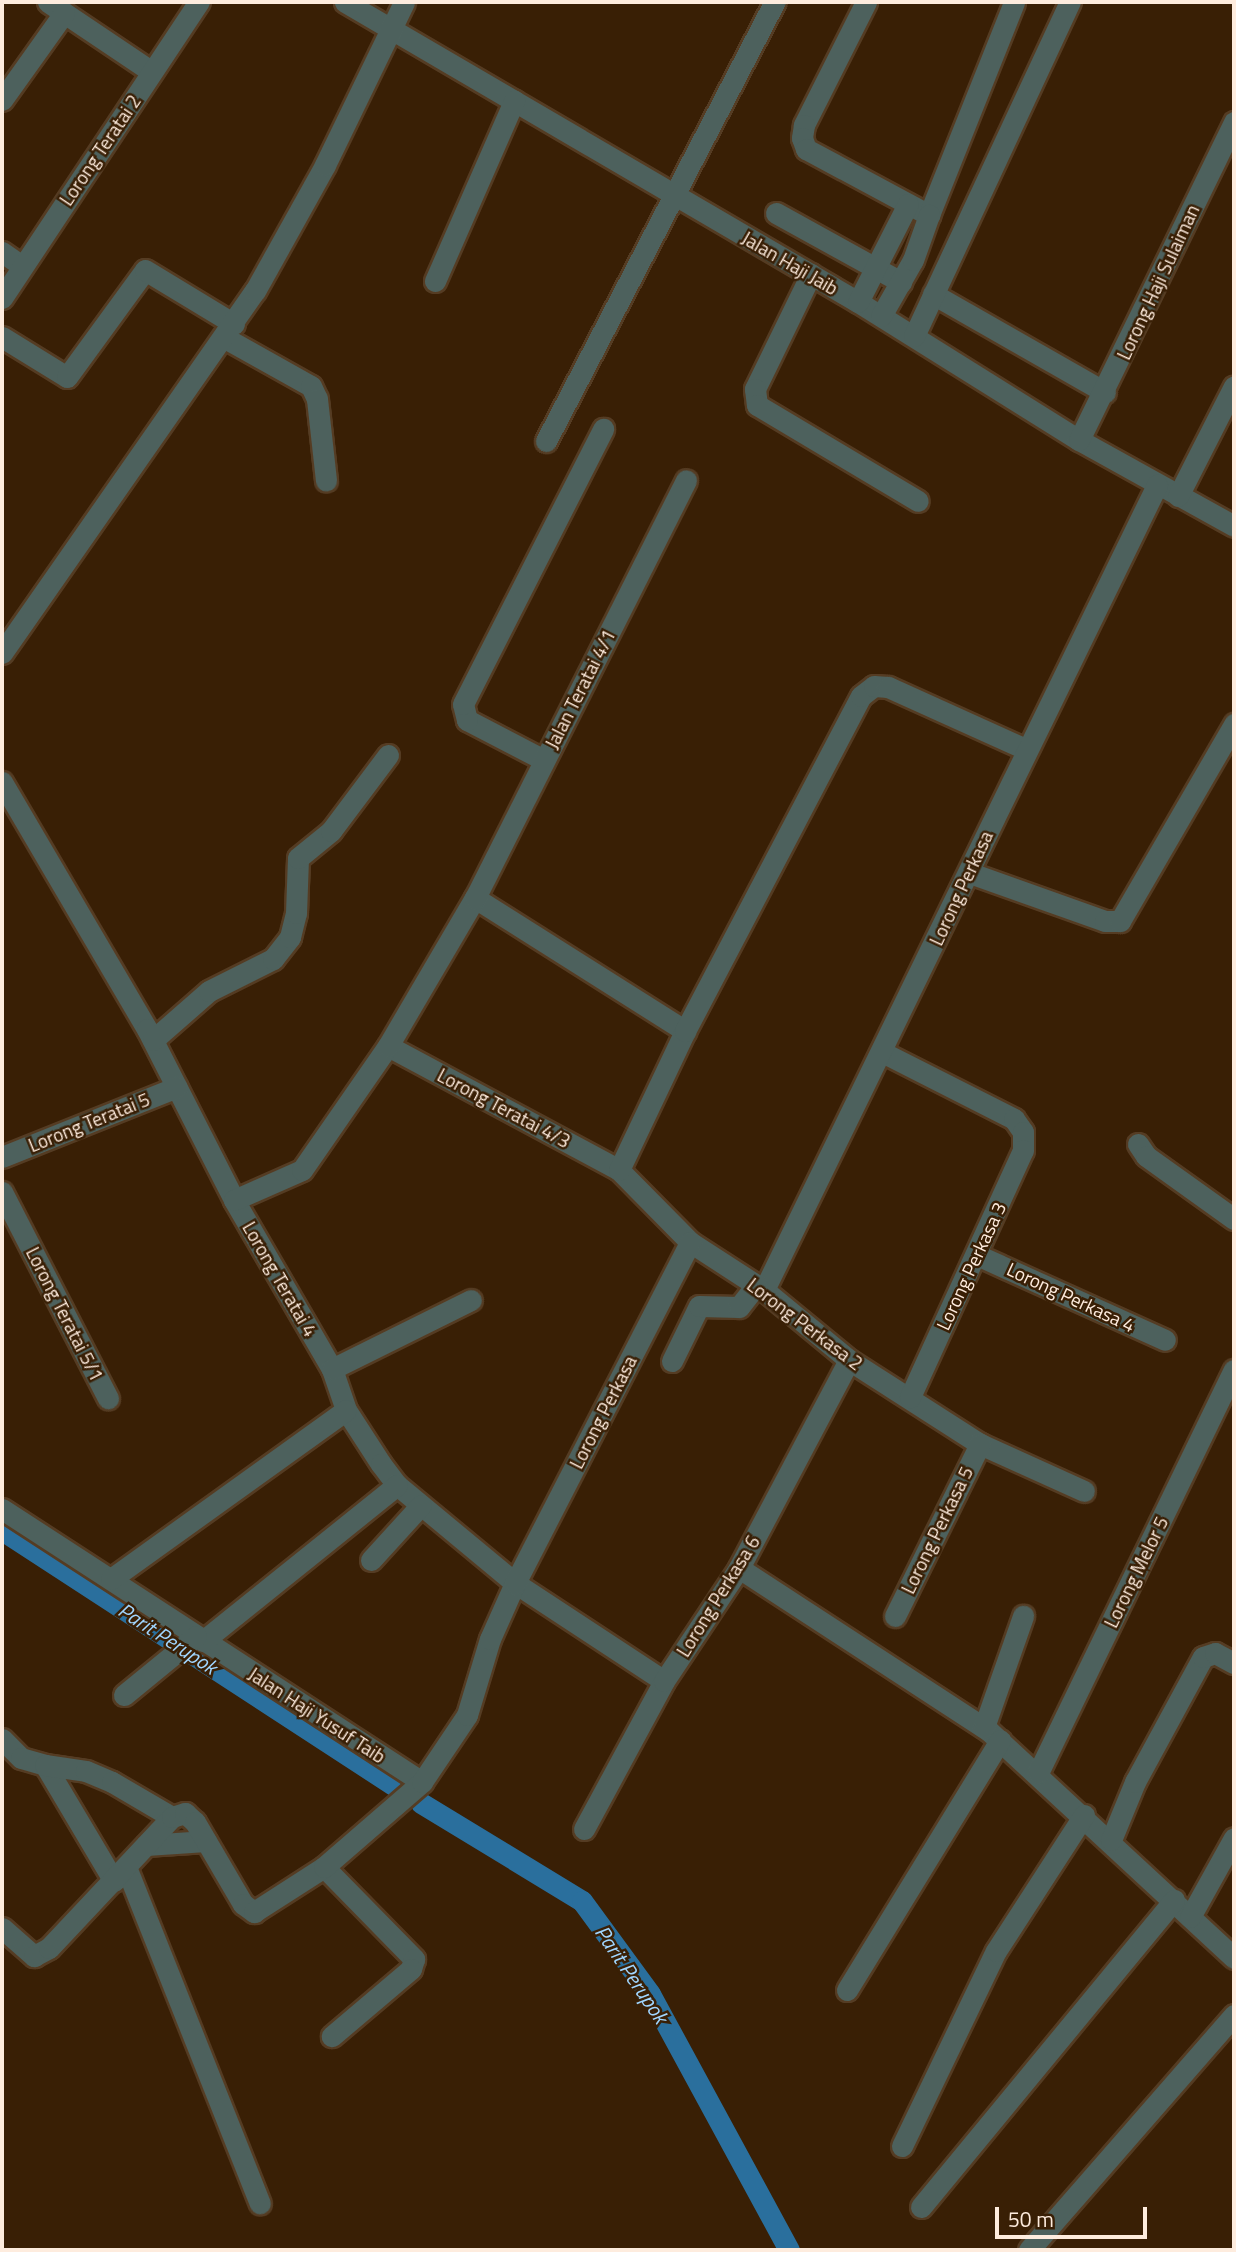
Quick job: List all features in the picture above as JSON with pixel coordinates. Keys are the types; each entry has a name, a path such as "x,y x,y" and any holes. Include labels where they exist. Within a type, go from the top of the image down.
{"street":[{"name":"Lorong Teratai 2","path":"2,298 198,2"},
{"name":"Jalan Haji Jaib","path":"345,2 858,302 1079,440 1234,526"},
{"path":"2,653 229,331 324,165 404,2"},
{"path":"546,441 775,2"},
{"path":"866,2 804,125 802,138 806,149 929,215"},
{"path":"881,316 901,282 1013,2"},
{"path":"914,336 1070,2"},
{"path":"2,100 56,7 152,72"},
{"path":"435,281 514,101"},
{"name":"Lorong Haji Sulaiman","path":"1079,440 1105,392 1234,122"},
{"path":"858,302 908,204"},
{"path":"776,213 901,282"},
{"path":"2,252 22,266"},
{"path":"2,337 67,377 145,270 311,386 317,399 326,481"},
{"path":"811,274 755,389 757,405 918,501"},
{"path":"933,294 1105,392"},
{"path":"1178,496 1234,386"},
{"path":"544,760 467,720 463,704 603,429"},
{"name":"Jalan Teratai 4/1","path":"234,1200 303,1170 388,1046 475,898 686,480"},
{"name":"Lorong Perkasa","path":"760,1288 882,1052 970,873 1025,749 1157,485"},
{"path":"619,1170 685,1031 861,695 874,686 888,687 1025,749"},
{"path":"970,873 1105,921 1120,921 1234,724"},
{"path":"153,1040 209,991 244,976 278,952 290,937 296,913 298,858 331,831 388,755"},
{"name":"Lorong Teratai 4","path":"2,782 153,1040 234,1200 332,1369 346,1410 397,1485 515,1583 664,1681"},
{"path":"475,898 685,1031"},
{"name":"Lorong Teratai 4/3","path":"388,1046 619,1170"},
{"name":"Lorong Perkasa 3","path":"882,1052 1014,1119 1023,1132 1023,1150 910,1397"},
{"name":"Lorong Teratai 5","path":"2,1157 177,1087"},
{"path":"1138,1144 1146,1156 1234,1219"},
{"name":"Lorong Perkasa 2","path":"619,1170 690,1242 760,1288 849,1360 980,1444 1084,1491"},
{"name":"Lorong Teratai 5/1","path":"2,1192 108,1398"},
{"name":"Lorong Perkasa","path":"206,1841 243,1904 254,1912 324,1867 422,1782 467,1715 491,1639 515,1583 690,1242"},
{"name":"Lorong Perkasa 4","path":"977,1255 1165,1340"},
{"path":"672,1362 699,1306 739,1307 760,1288"},
{"path":"332,1369 471,1300"},
{"name":"Lorong Perkasa 6","path":"584,1829 664,1681 739,1568 849,1360"},
{"name":"Lorong Melor 5","path":"1038,1773 1234,1370"},
{"path":"111,1579 346,1410"},
{"name":"Lorong Perkasa 5","path":"895,1616 980,1444"},
{"path":"124,1695 397,1485"},
{"path":"371,1560 421,1505"},
{"name":"Jalan Haji Yusuf Taib","path":"2,1509 111,1579 192,1641 422,1782"},
{"path":"739,1568 992,1733 1111,1840 1234,1958"},
{"path":"847,1990 992,1733 1023,1616"},
{"path":"1111,1840 1135,1782 1203,1657 1215,1653 1234,1663"},
{"path":"2,1739 22,1758 103,1778 172,1817"},
{"path":"45,1765 120,1874 260,2203"},
{"path":"2,1928 34,1956 49,1948 172,1817 185,1813 206,1841"},
{"path":"902,2146 996,1951 1084,1815"},
{"path":"1190,1917 1234,1838"},
{"path":"146,1845 206,1841"},
{"path":"324,1867 414,1958 411,1969 332,2036"},
{"path":"920,2207 1174,1900"},
{"path":"1029,2250 1234,2015"}],"waterway":[{"name":"Parit Perupok","path":"2,1530 405,1793"},
{"name":"Parit Perupok","path":"421,1803 582,1901 650,1994 789,2250"}]}
